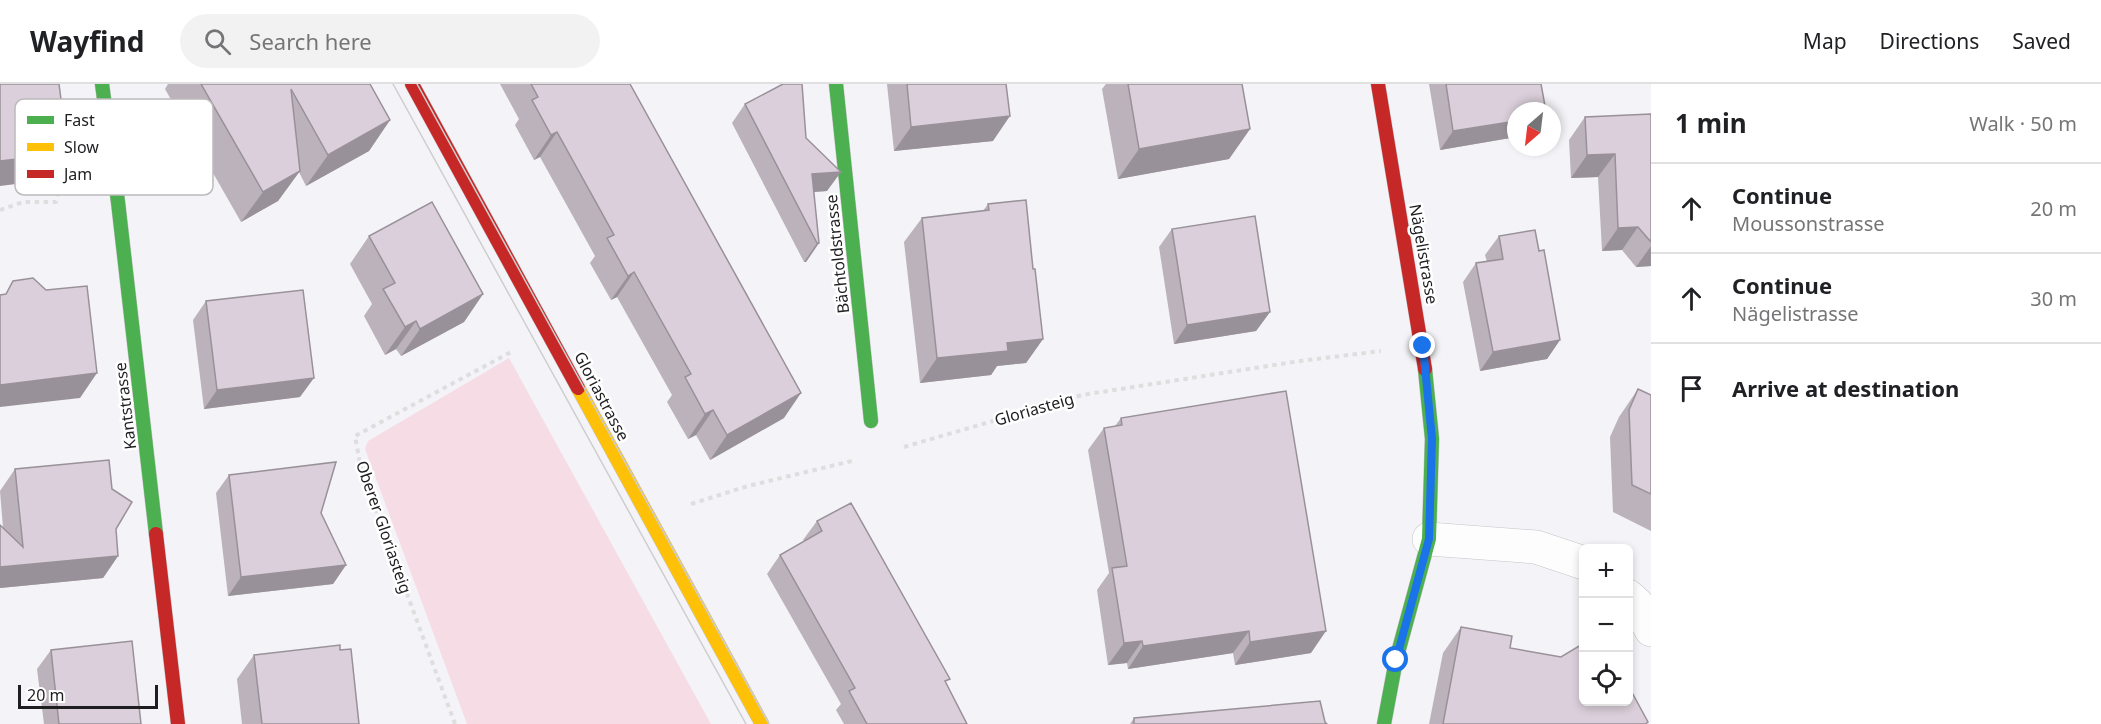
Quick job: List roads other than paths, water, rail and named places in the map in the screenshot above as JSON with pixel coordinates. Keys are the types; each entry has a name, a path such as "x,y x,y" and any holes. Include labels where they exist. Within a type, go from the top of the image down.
{"street":[{"name":"Kantstrasse","path":"102,84 104,99"},
{"name":"Gloriastrasse","path":"412,84 762,724"},
{"name":"Bächtoldstrasse","path":"836,84 871,421"},
{"name":"Nägelistrasse","path":"1378,84 1424,357 1432,439 1429,539 1396,660 1384,724"},
{"name":"Kantstrasse","path":"117,195 178,724"},
{"path":"1429,539 1536,547 1579,561"},
{"path":"1631,598 1637,604 1651,630"}],"tram line":[{"path":"393,84 746,724"},
{"path":"417,84 769,724"}]}
